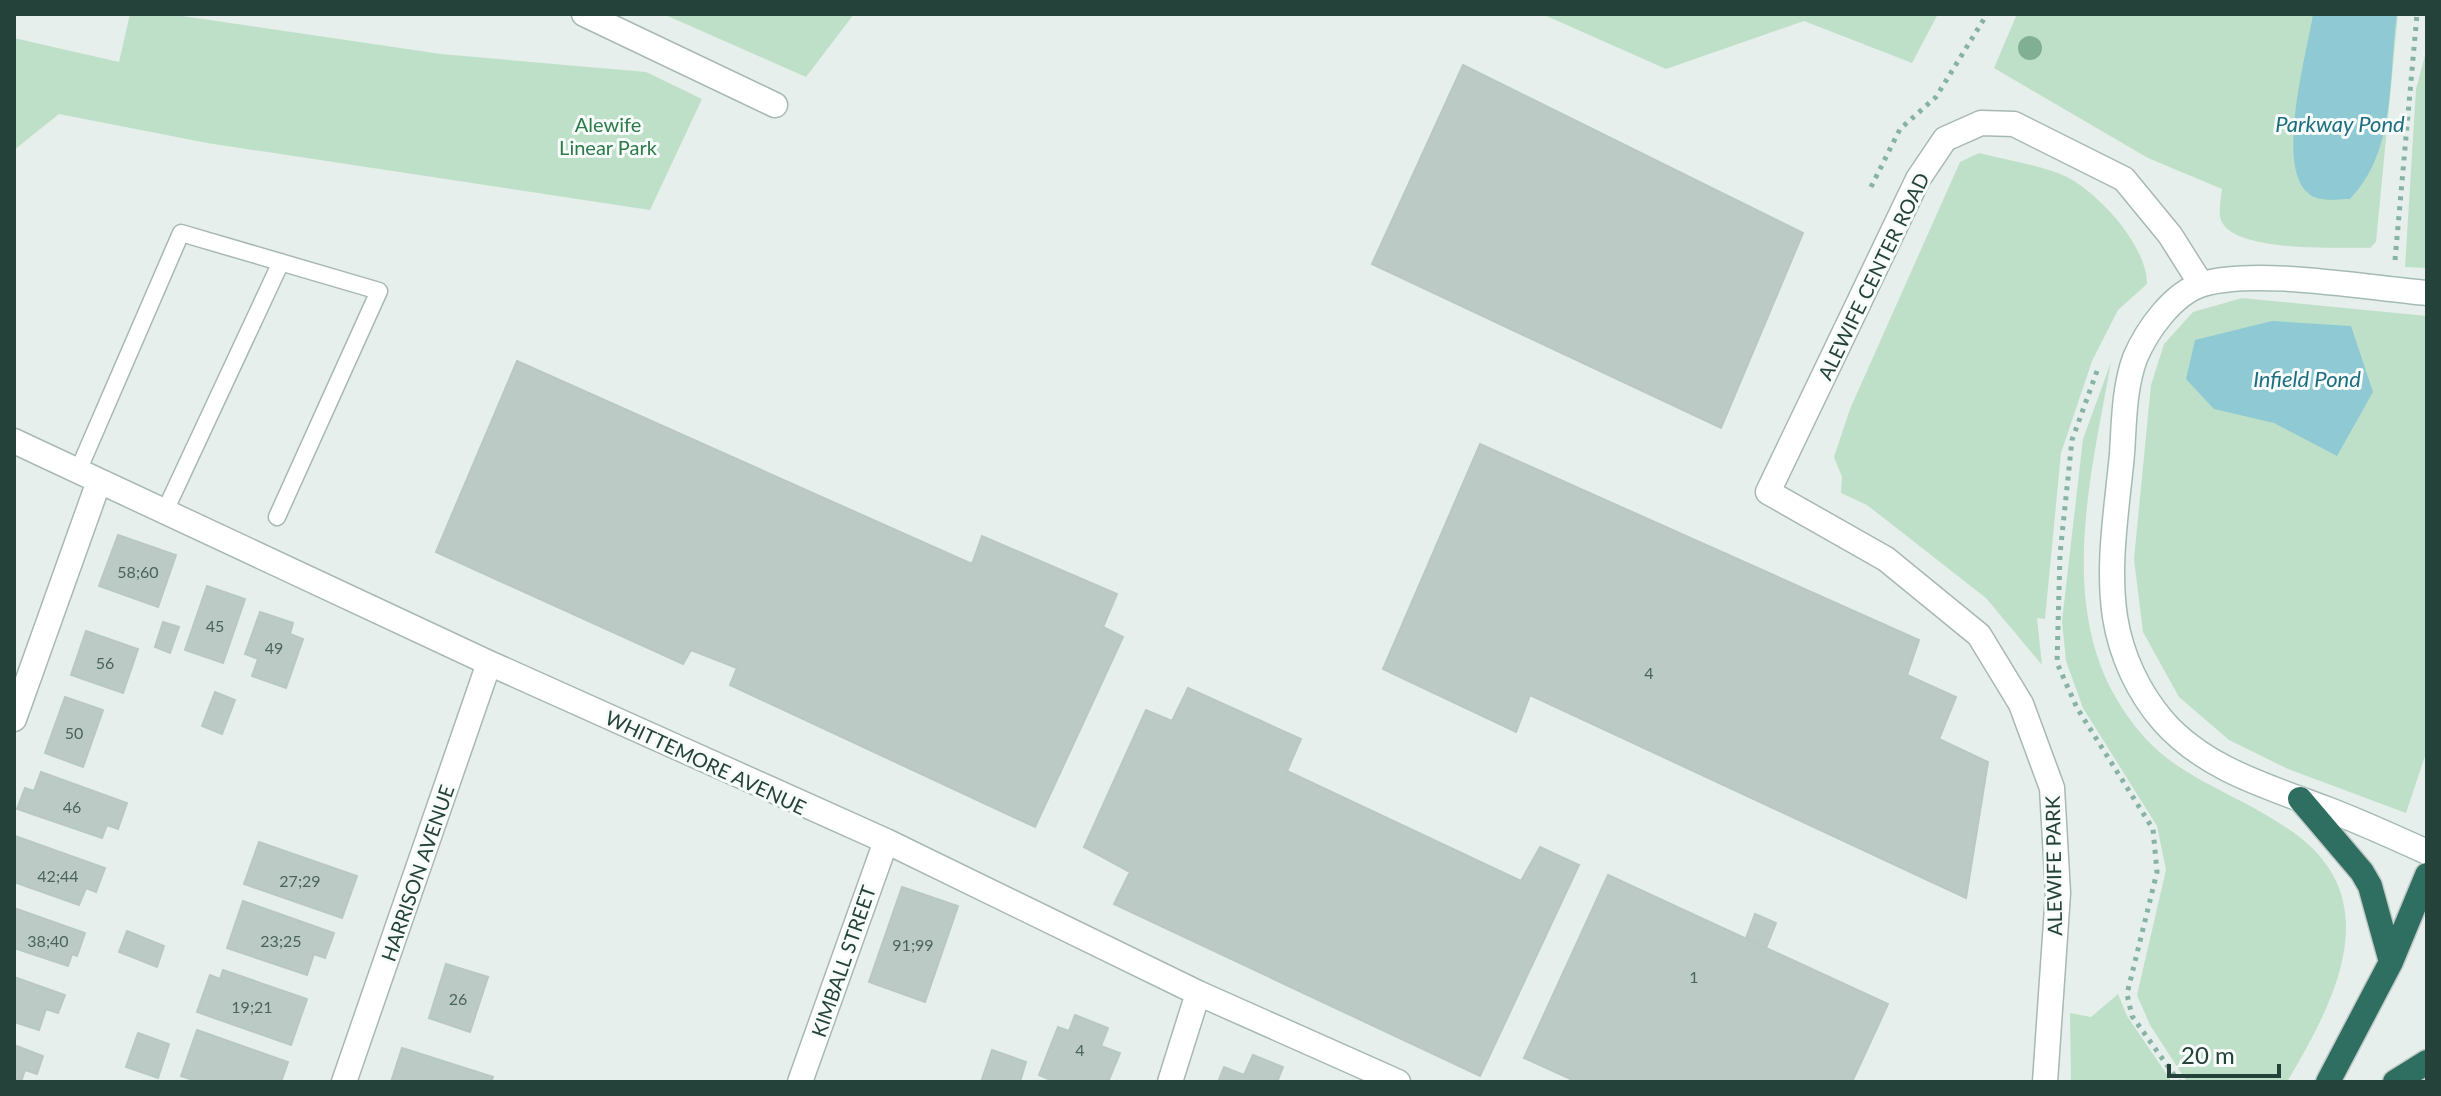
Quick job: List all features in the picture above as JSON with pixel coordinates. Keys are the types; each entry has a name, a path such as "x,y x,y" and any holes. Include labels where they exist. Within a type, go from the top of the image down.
{"highway":[{"path":"2300,799 2355,858 2370,886 2391,962"},
{"path":"2328,1082 2391,962 2427,875"},
{"path":"2395,1082 2427,1062"}],"street":[{"path":"584,14 775,105"},
{"name":"ALEWIFE CENTER ROAD","path":"1768,492 1918,179 1945,139 1981,123 2014,124 2124,179 2170,235 2201,284"},
{"path":"2427,293 2261,278 2201,284 2173,304 2152,326 2135,359 2127,390 2114,536 2115,618 2132,673 2164,723 2219,765 2427,852"},
{"name":"WHITTEMORE AVENUE","path":"14,441 489,663 886,841 1198,993 1398,1082"},
{"path":"14,719 88,476"},
{"name":"ALEWIFE PARK","path":"1768,492 1886,559 1979,635 2021,704 2052,788 2058,893 2045,1082"},
{"name":"HARRISON AVENUE","path":"344,1082 489,663"},
{"name":"KIMBALL STREET","path":"800,1082 886,841"},
{"path":"1170,1082 1198,993"}],"lane":[{"path":"88,476 181,233 379,291 277,517"},
{"path":"165,511 281,262"}],"path":[{"path":"1871,187 1900,129 1936,97 1987,14"},
{"path":"2394,269 2417,14"}],"green space":[{"name":"Alewife Linear Park","path":"130,14 169,14 441,54 646,72 702,99 650,210 207,143 59,114 14,150 14,38 119,62"},
{"path":"663,14 854,14 806,77"},
{"path":"1542,14 1938,14 1912,63 1804,21 1666,69"},
{"path":"2017,14 2398,14 2376,242 2370,248 2288,246 2245,238 2230,231 2220,217 2222,189 2148,158 1994,68"},
{"path":"2427,48 2427,268 2405,267 2416,89"},
{"path":"1979,153 2049,170 2082,186 2108,209 2131,239 2145,269 2147,284 2118,310 2092,361 2061,453 2045,619 2037,618 2042,665 1986,598 1867,505 1841,493 1842,477 1834,457 1850,409 1960,162"},
{"path":"2242,298 2427,316 2427,750 2406,813 2288,769 2229,740 2179,697 2143,632 2134,559 2151,385 2164,344 2193,312"},
{"path":"2111,362 2090,484 2084,567 2087,608 2095,647 2109,685 2127,716 2167,758 2290,830 2321,857 2338,887 2346,918 2344,951 2335,985 2322,1018 2287,1082 2187,1082 2150,1025 2137,995 2166,870 2157,826 2083,708 2066,661 2062,621 2083,439"},
{"path":"2118,994 2127,1016 2172,1082 2071,1082 2070,1013 2091,1017"}],"water":[{"name":"Parkway Pond","path":"2313,14 2397,14 2383,136 2365,180 2350,199 2312,196 2298,179 2294,159 2296,108"},
{"name":"Infield Pond","path":"2272,321 2351,326 2373,392 2337,456 2274,423 2214,409 2186,379 2195,340"}],"building":[{"path":"1463,65 1803,233 1721,428 1372,264"},
{"path":"517,361 972,564 982,536 1117,594 1103,627 1123,637 1035,827 730,685 737,668 691,650 683,664 436,552"},
{"path":"1480,444 1919,640 1907,675 1956,697 1939,739 1988,762 1966,898 1530,695 1516,732 1383,669"},
{"path":"118,535 176,555 158,607 99,586"},
{"path":"207,586 245,599 223,663 185,650"},
{"path":"260,612 293,623 290,634 303,639 286,688 252,676 258,659 245,654"},
{"path":"163,622 179,627 170,653 155,647"},
{"path":"86,631 138,649 123,693 71,675"},
{"path":"1188,688 1301,739 1287,771 1521,881 1540,847 1579,865 1480,1076 1114,904 1130,872 1084,847 1146,710 1172,721"},
{"path":"215,692 235,700 222,734 202,726"},
{"path":"65,697 103,710 83,767 45,753"},
{"path":"41,772 127,803 118,829 107,825 102,838 17,809 25,788 34,791"},
{"path":"15,836 105,868 96,892 86,888 79,905 14,882"},
{"path":"259,842 357,876 342,918 244,884"},
{"path":"1608,875 1888,1004 1852,1082 1577,1082 1524,1058"},
{"path":"902,887 958,906 925,1002 869,982"},
{"path":"243,901 334,933 325,958 314,954 307,975 227,948"},
{"path":"14,908 85,933 77,956 72,954 68,966 14,948"},
{"path":"1755,914 1776,923 1766,948 1746,938"},
{"path":"127,931 164,946 157,967 119,952"},
{"path":"446,964 488,977 470,1032 429,1018"},
{"path":"223,970 307,999 291,1045 197,1012 210,975 220,979"},
{"path":"14,977 65,995 58,1013 46,1009 39,1030 14,1022"},
{"path":"1075,1015 1108,1028 1101,1046 1120,1053 1108,1082 1055,1082 1039,1075 1058,1027 1069,1031"},
{"path":"197,1030 288,1062 281,1082 200,1082 181,1076"},
{"path":"138,1033 169,1044 158,1078 126,1067"},
{"path":"14,1045 43,1056 37,1074 25,1070 21,1082 14,1082"},
{"path":"402,1048 493,1077 491,1082 391,1082"},
{"path":"992,1050 1026,1062 1020,1082 981,1082"},
{"path":"1253,1055 1283,1067 1277,1082 1218,1082 1224,1067 1244,1075"}]}
